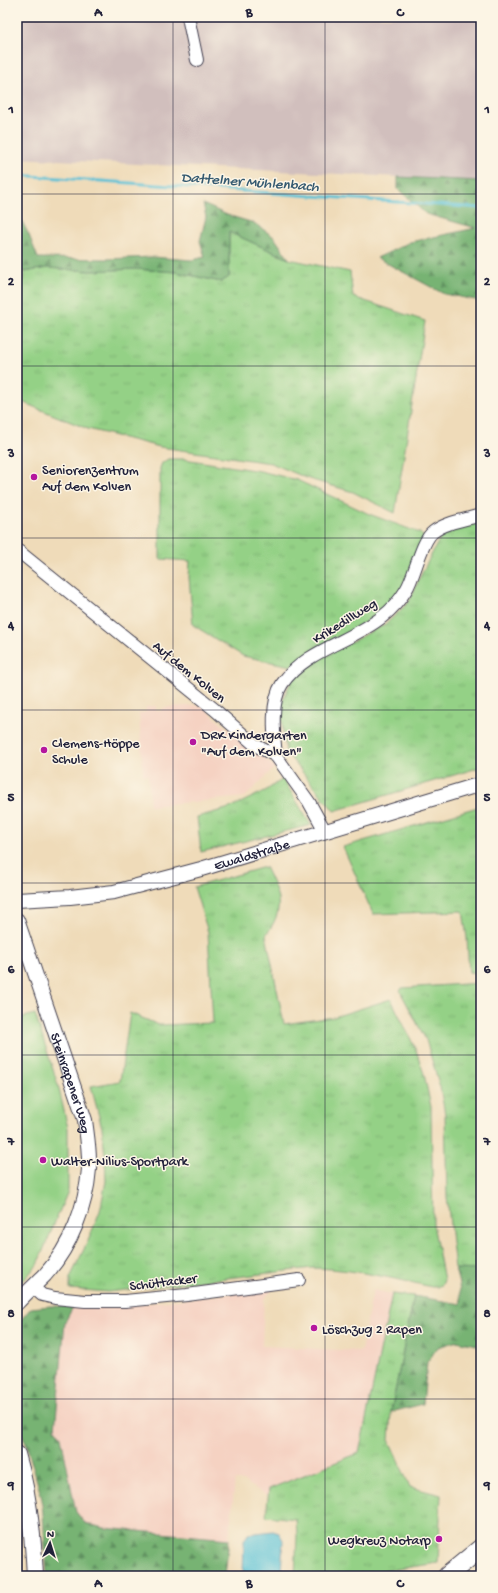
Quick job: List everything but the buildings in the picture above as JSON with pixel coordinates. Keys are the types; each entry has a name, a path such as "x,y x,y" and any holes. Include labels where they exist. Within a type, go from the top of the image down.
{"main road":[{"path":"17,1454 26,1487 33,1529 35,1576"},
{"path":"447,1576 481,1548"}],"street":[{"path":"188,17 196,60"},
{"name":"Krikedillweg","path":"276,756 273,728 275,706 281,686 294,669 360,631 390,609 406,589 431,533 444,525 481,515"},
{"name":"Auf dem Kolven","path":"17,550 214,709 255,745 276,756 310,802 325,831"},
{"name":"Ewaldstraße","path":"17,900 70,897 114,892 201,869 481,784"},
{"name":"Steinrapener Weg","path":"17,920 85,1120 88,1146 88,1175 86,1190 78,1218 66,1246 46,1274 17,1303"},
{"name":"Schüttacker","path":"33,1287 42,1295 55,1298 85,1301 125,1301 187,1295 299,1280"}],"shaded area":[{"path":"17,17 481,17 481,181 17,158"},
{"name":"DRK Kindergarten \"Auf dem Kolven\"","path":"202,705 218,721 275,767 245,797 150,806 148,775 143,775 139,713 146,712 146,707 156,706 156,711 161,711 163,708 169,707"},
{"path":"273,1289 264,1299 262,1346 361,1351 373,1290 392,1294 359,1453 269,1489 268,1496 243,1481 235,1480 229,1539 103,1528 85,1523 76,1512 61,1437 55,1429 65,1322 73,1307 124,1306"}],"green space":[{"path":"398,177 481,181 481,301 444,294 377,258 410,242 476,228 426,214 398,189"},
{"path":"203,204 227,215 254,223 274,237 289,259 229,232 229,277 221,282 176,272 136,269 90,271 47,268 24,272 17,268 17,212 29,235 38,258 107,259 152,257 192,260 205,257 200,241 206,217"},
{"path":"229,232 289,259 350,272 353,297 425,321 395,513 353,492 309,479 271,463 160,447 88,429 17,400 17,320 24,272 47,268 90,271 136,269 176,272 221,282 229,277"},
{"path":"168,459 184,459 260,471 297,480 369,514 420,533 424,537 401,591 389,608 291,666 243,656 193,625 189,577 190,561 160,559 160,468 162,463"},
{"path":"481,520 481,767 334,811 286,752 280,707 295,672 387,623 409,602 440,538 453,526"},
{"path":"283,779 311,825 201,852 197,817 230,808 265,791"},
{"path":"481,806 481,972 469,973 467,938 463,911 373,914 343,847"},
{"path":"265,867 274,886 278,901 276,917 266,935 284,1024 334,1017 391,999 416,1050 424,1074 431,1107 433,1224 444,1280 442,1285 432,1287 357,1272 312,1268 108,1292 70,1289 70,1278 88,1241 100,1211 106,1181 102,1128 91,1086 120,1081 130,1013 159,1025 213,1023 208,932 194,887"},
{"path":"481,983 481,1270 455,1269 447,1197 445,1114 440,1087 426,1040 400,991 402,988"},
{"name":"Walter-Nilius-Sportpark","path":"35,1014 58,1085 68,1128 68,1191 37,1265 23,1281 17,1279 17,1019"},
{"path":"455,1269 481,1270 481,1346 457,1341 438,1347 427,1362 423,1404 391,1412 414,1296 461,1304 459,1284"},
{"path":"392,1294 414,1296 391,1412 389,1440 410,1487 441,1495 438,1563 349,1576 295,1576 297,1535 296,1519 266,1516 269,1489 359,1453"},
{"path":"51,1306 73,1307 65,1322 55,1429 61,1437 76,1512 85,1523 103,1528 229,1539 225,1576 47,1576 42,1499 27,1446 17,1422 17,1324 31,1308"}],"water":[{"path":"273,1531 279,1533 283,1540 281,1573 276,1576 243,1576 244,1541 248,1534"}],"waterway":[{"name":"Dattelner Mühlenbach","path":"17,175 481,208"}],"place":[{"name":"Seniorenzentrum Auf dem Kolven","path":"34,477"},
{"name":"DRK Kindergarten \"Auf dem Kolven\"","path":"193,742"},
{"name":"Clemens-Höppe Schule","path":"44,750"},
{"name":"Walter-Nilius-Sportpark","path":"43,1160"},
{"name":"Löschzug 2 Rapen","path":"314,1328"},
{"name":"Wegkreuz Notarp","path":"439,1539"}]}
